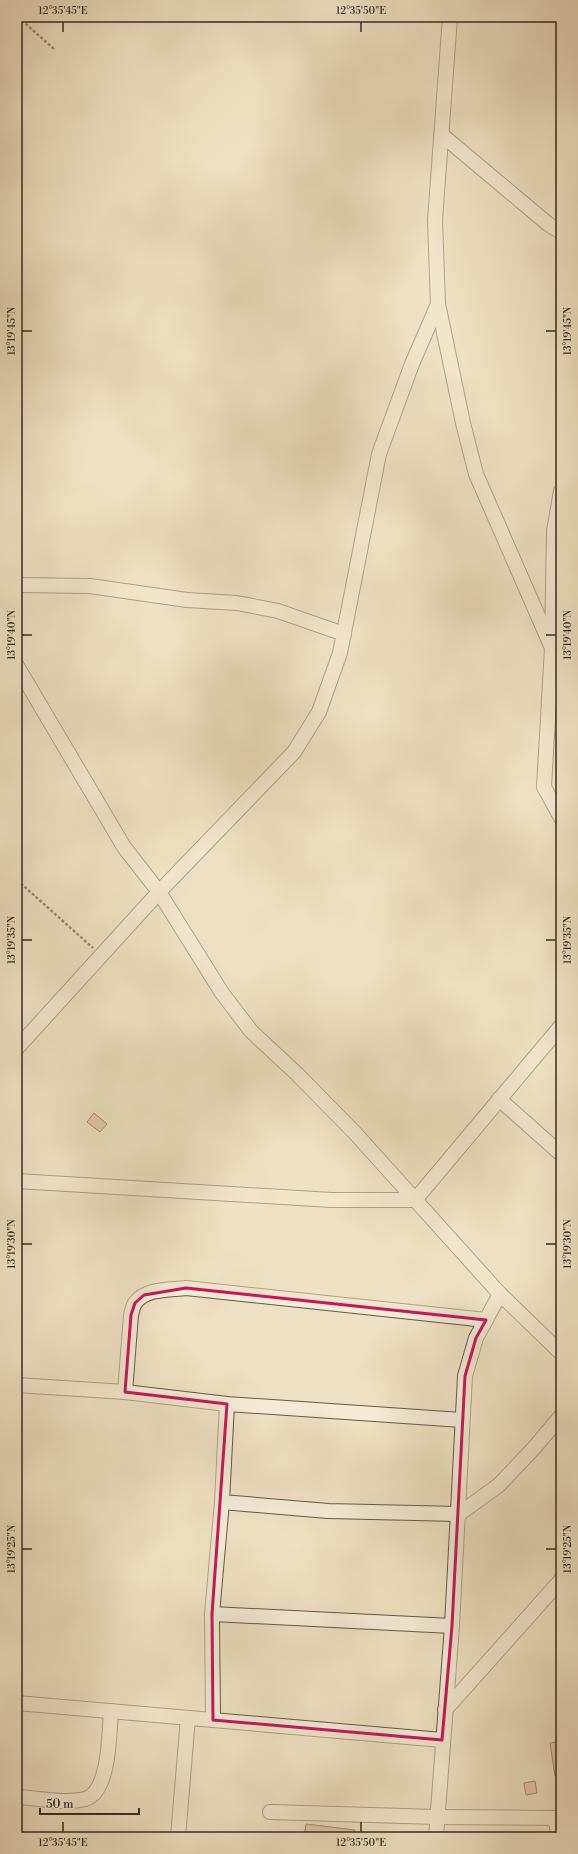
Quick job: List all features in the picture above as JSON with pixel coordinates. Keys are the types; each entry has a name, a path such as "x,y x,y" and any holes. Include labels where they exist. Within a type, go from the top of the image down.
{"street":[{"path":"450,17 442,135 434,220 438,304 463,423 476,474 552,648"},
{"path":"442,135 548,224 561,232"},
{"path":"17,1048 159,892 294,752 319,712 340,653 379,454 412,364 438,304"},
{"path":"561,491 554,531 552,648 544,787 561,818"},
{"path":"17,585 90,586 187,600 237,603 278,611 344,634"},
{"path":"17,666 124,847 159,892 222,993 251,1031 303,1079 355,1133 500,1294 561,1353"},
{"path":"415,1200 561,1026"},
{"path":"499,1099 561,1154"},
{"path":"17,1181 331,1200 415,1200"},
{"path":"125,1392 131,1315 135,1303 144,1294 186,1288 486,1320"},
{"path":"436,1837 442,1740 452,1626 465,1376 476,1338 500,1294"},
{"path":"17,1385 125,1392 227,1404 462,1420"},
{"path":"213,1720 212,1614 222,1502 227,1404"},
{"path":"222,1502 328,1511 459,1514 499,1485 534,1448 561,1416"},
{"path":"445,1710 561,1580"},
{"path":"212,1614 452,1626"},
{"path":"17,1703 442,1740"},
{"path":"17,1797 68,1800 86,1799 97,1790 104,1775 111,1711"},
{"path":"178,1837 188,1718"},
{"path":"270,1812 437,1817 558,1818 559,1837"}],"path":[{"path":"18,17 54,49"},
{"path":"17,880 101,955"}],"highlighted area":[{"path":"186,1288 486,1320 476,1338 465,1376 452,1626 442,1740 213,1720 212,1614 227,1404 125,1392 131,1315 135,1303 144,1295"}],"building":[{"path":"94,1113 107,1124 100,1132 87,1122"},
{"path":"561,1741 561,1776 555,1776 550,1743"},
{"path":"535,1781 537,1793 526,1795 524,1783"},
{"path":"306,1824 355,1830 355,1837 304,1837"}]}
